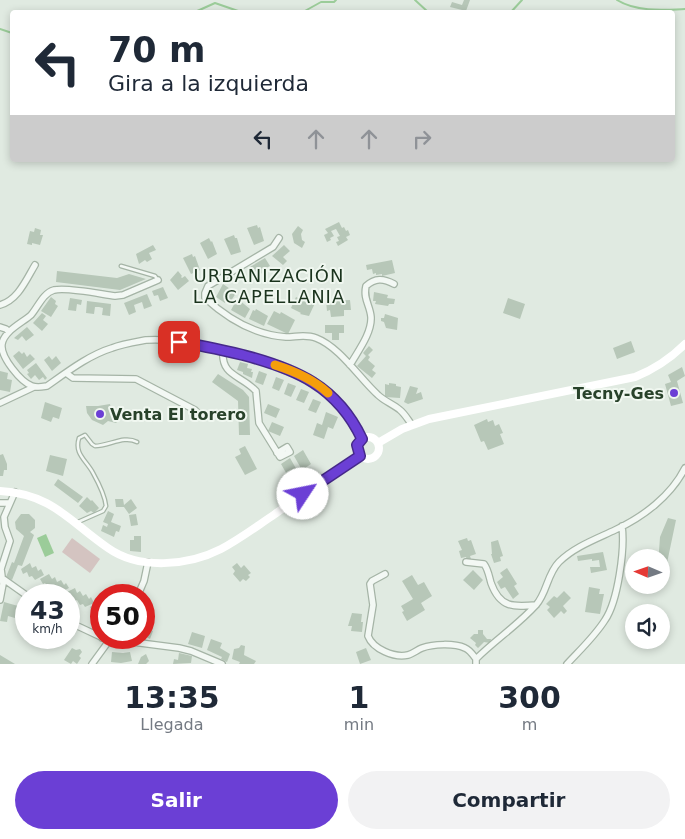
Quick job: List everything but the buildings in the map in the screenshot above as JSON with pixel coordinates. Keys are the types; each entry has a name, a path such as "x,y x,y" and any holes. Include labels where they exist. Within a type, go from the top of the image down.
{"main road":[{"path":"378,443 389,435 412,425 450,414 635,377 663,364 685,344"},
{"path":"369,437 378,443 379,450 376,456 366,459 360,456 357,445 362,439 369,437"},
{"path":"0,491 15,492 47,502 64,512 116,554 129,559 148,562 185,560 220,550 360,456"}],"street":[{"path":"280,238 273,247 208,286 205,298 242,326 268,335 288,337 301,335 316,338 326,344 350,365 379,396 401,410 412,425"},
{"path":"0,305 14,298 36,265"},
{"path":"34,387 25,382 3,353 2,343 9,332 31,314 47,294 54,290 64,290 115,296 123,295 158,280"},
{"path":"350,365 368,332 371,319 364,295 366,286 372,281 380,280 387,280 394,284"},
{"path":"0,327 9,332"},
{"path":"0,403 34,387 47,386 93,356 112,348 146,340 196,344 288,369 305,377 336,401 355,425 362,439"},
{"path":"223,350 222,362 227,369 256,391 259,423 278,453"},
{"path":"66,373 73,378 136,380 195,410 202,417"},
{"path":"385,574 370,584 373,605 368,636 373,645 394,654 402,655 408,655 432,646 459,646 466,648 476,661 536,605 546,589 551,574 560,561 600,536 622,526 650,509 675,483 685,468"},
{"path":"0,600 3,589 1,569 10,541 4,517 15,492"},
{"path":"0,503 9,503"},
{"path":"567,664 606,619 611,608 623,553 622,526"},
{"path":"143,584 148,562"},
{"path":"466,562 484,564 496,593 504,603 518,606 536,605"},
{"path":"1,578 15,588"},
{"path":"155,645 190,651 222,664"},
{"path":"92,664 102,649"}],"lane":[{"path":"121,266 155,276 158,280"},
{"path":"76,523 103,511 106,506 92,472 79,454 77,449 78,438 85,435 96,446 125,439 132,439 137,442"}],"shaded area":[{"path":"46,534 54,553 45,557 37,538"},
{"path":"72,538 100,559 90,573 62,552"}],"waterway":[{"path":"307,10 321,2 334,2 336,0"},
{"path":"415,0 426,10"},
{"path":"513,10 522,0"},
{"path":"617,0 633,7 659,10 685,9"},
{"path":"199,10 215,3 235,10"},
{"path":"0,29 10,32"}],"slow traffic":[{"path":"275,365 305,377 328,393"}],"place":[{"name":"Tecny-Ges","path":"674,393"},
{"name":"Venta El torero","path":"100,414"}],"district":[{"name":"URBANIZACIÓN LA CAPELLANIA","path":"269,285"}],"route":[{"path":"179,342 196,344 258,359 288,369 305,377 324,390 345,411 362,439 357,445 360,456 303,494"}]}
